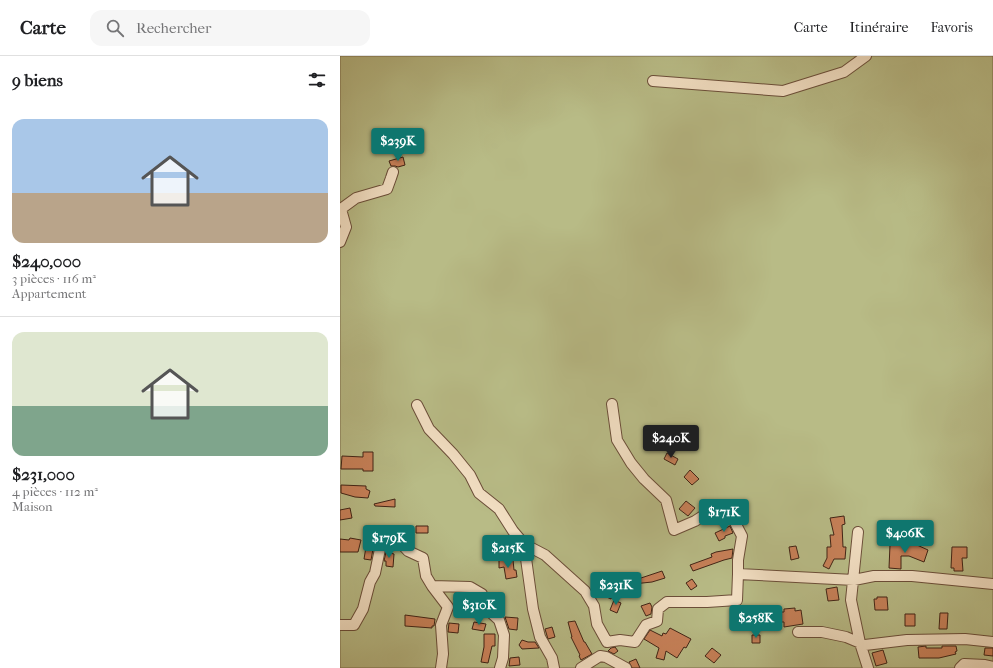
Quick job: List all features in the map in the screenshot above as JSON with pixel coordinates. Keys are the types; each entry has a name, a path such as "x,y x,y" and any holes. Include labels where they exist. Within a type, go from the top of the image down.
{"street":[{"path":"653,81 783,91 844,72 866,56"},
{"path":"340,242 346,227 341,209 356,198 387,189 393,172"},
{"path":"418,405 429,429 470,475 479,493 499,509 513,531 524,544 545,555 585,591 594,606 597,624 607,642 620,640 635,642 646,625 657,621 658,609 667,602 737,600 738,560 742,536 727,507 709,512 695,521 674,530 666,500 644,479 631,463 617,440 612,404"},
{"path":"858,532 851,600 860,643 868,668"},
{"path":"340,625 354,625 364,609 370,582 375,573 380,548 393,534 408,551 423,558 426,576 448,607 441,625 443,654 441,668"},
{"path":"524,544 533,609 540,637 552,658 554,668"},
{"path":"738,574 854,580 874,576 912,576 993,584"},
{"path":"432,586 470,587 482,594 488,610 498,620 504,635 503,658 500,668"},
{"path":"798,632 822,632 846,636 866,645 907,640 951,639 993,642"},
{"path":"581,668 600,656 606,657 626,668"},
{"path":"960,668 964,664 993,667"}],"green space":[{"path":"340,56 993,56 993,668 340,668"}],"building":[{"path":"403,157 405,165 398,167 391,166 389,161"},
{"path":"363,452 373,452 373,471 363,471 363,469 341,469 342,456 363,457"},
{"path":"667,453 678,459 675,465 664,459"},
{"path":"690,470 699,479 692,485 684,477"},
{"path":"341,485 366,486 366,489 370,491 368,498 355,497 341,493"},
{"path":"395,499 395,507 375,506 374,504"},
{"path":"686,501 695,508 688,516 679,509"},
{"path":"350,508 352,518 340,520 340,510"},
{"path":"844,516 845,524 842,525 843,547 846,547 845,559 834,559 829,569 823,566 827,558 827,547 831,547 830,535 834,535 830,518"},
{"path":"416,526 428,526 428,533 416,533"},
{"path":"730,526 733,533 725,536 725,538 719,541 715,533"},
{"path":"350,538 361,540 358,552 340,552 340,539 349,540"},
{"path":"890,545 917,545 928,550 924,562 909,556 901,556 901,569 889,568"},
{"path":"796,546 799,558 791,560 789,547"},
{"path":"366,547 373,549 371,560 364,559"},
{"path":"507,547 517,547 517,554 507,554"},
{"path":"952,547 967,547 967,558 962,558 963,571 954,571 954,568 951,568"},
{"path":"733,549 732,558 693,571 690,565 712,557 711,554 716,552"},
{"path":"386,552 394,554 393,567 386,566 386,561 384,561"},
{"path":"499,560 513,560 514,570 516,570 517,577 506,579 504,567 499,568"},
{"path":"662,571 665,578 652,582 633,584 632,581"},
{"path":"692,579 697,586 691,590 686,583"},
{"path":"606,585 615,589 611,599 602,595"},
{"path":"837,587 839,600 828,601 826,589"},
{"path":"455,593 466,593 466,601 454,600"},
{"path":"877,597 887,597 888,610 875,610 874,599 877,599"},
{"path":"614,600 621,603 617,613 610,610"},
{"path":"650,603 652,607 651,614 646,616 641,606"},
{"path":"795,608 795,611 801,610 803,624 784,627 784,622 768,619 768,612 784,612 784,609"},
{"path":"940,613 948,613 947,629 939,629"},
{"path":"905,614 915,614 915,626 905,626"},
{"path":"405,615 435,619 434,626 432,626 432,628 405,626"},
{"path":"505,617 518,618 517,630 509,629"},
{"path":"575,621 584,642 592,654 581,660 571,637 568,622"},
{"path":"474,622 486,624 484,631 472,629"},
{"path":"449,623 459,624 458,633 448,632"},
{"path":"552,627 555,637 548,639 545,629"},
{"path":"670,628 691,639 686,648 684,647 677,658 666,651 664,660 656,658 659,648 644,639 650,630 662,636 663,633 666,634"},
{"path":"484,634 495,634 495,646 492,646 488,663 481,662 484,647"},
{"path":"752,635 760,635 760,643 752,643"},
{"path":"522,640 535,642 539,648 522,649 519,645"},
{"path":"926,646 926,648 942,648 942,646 956,646 957,651 955,652 956,654 939,658 919,658 918,647"},
{"path":"615,647 618,651 614,654 608,651 611,648"},
{"path":"712,648 721,655 714,663 705,656"},
{"path":"985,648 993,648 993,656 984,655"},
{"path":"883,650 887,663 876,666 872,653"},
{"path":"519,657 520,665 509,666 510,658"},
{"path":"636,659 640,668 632,668 629,662"}]}
